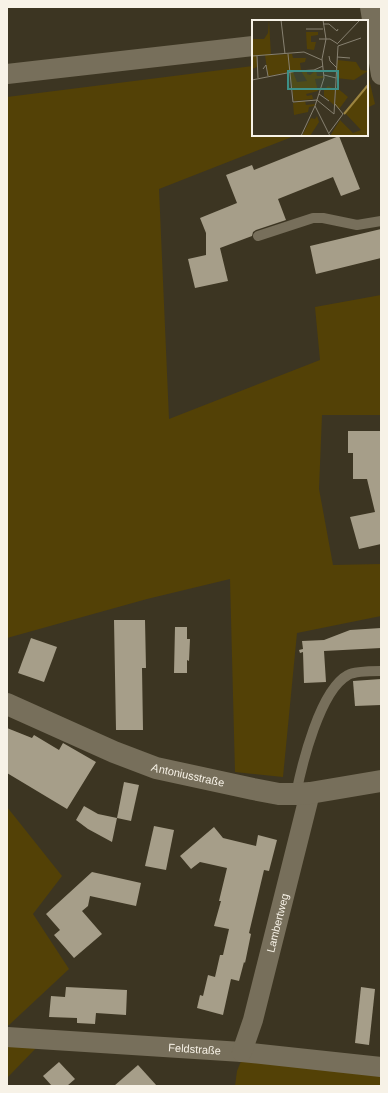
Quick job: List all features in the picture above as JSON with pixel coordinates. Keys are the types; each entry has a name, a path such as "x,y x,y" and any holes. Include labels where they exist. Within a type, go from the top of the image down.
{"street":[{"path":"370,7 381,75"},
{"path":"7,74 252,46"},
{"name":"Antoniusstraße","path":"7,704 114,752 156,768 279,794 303,794 381,781"},
{"name":"Lambertweg","path":"242,1052 253,1020 303,794"},
{"name":"Feldstraße","path":"7,1038 242,1052 381,1067"}],"lane":[{"path":"258,236 312,218 324,218 357,225 381,221"},
{"path":"303,794 300,773 318,714 339,681 349,674 381,671"}],"shaded area":[{"path":"252,66 252,136 294,136 159,189 169,419 320,360 315,307 381,295 381,415 322,415 319,489 333,565 381,564 381,616 297,633 283,777 235,772 230,579 147,599 7,638 7,97"},
{"path":"368,75 375,104 368,108"},
{"path":"7,807 62,876 33,914 69,969 9,1025 7,1025"},
{"path":"7,1043 39,1045 7,1078"},
{"path":"244,1054 381,1070 381,1086 235,1086 237,1071"}],"building":[{"path":"339,136 360,189 341,196 333,177 278,199 286,220 256,230 253,232 252,236 220,248 228,281 195,288 188,259 206,255 206,233 200,218 237,203 226,175 252,165 254,170"},
{"path":"381,229 381,258 316,274 310,246"},
{"path":"348,431 381,431 381,544 359,549 350,517 375,512 367,479 353,479 353,453 348,453"},
{"path":"114,620 145,620 146,668 142,668 143,730 116,730"},
{"path":"175,627 187,627 187,639 190,639 187,673 174,673"},
{"path":"381,628 381,648 324,651 326,682 304,683 303,652 300,653 299,650 303,649 302,641 324,640 350,630"},
{"path":"31,638 57,647 44,682 18,673"},
{"path":"381,679 381,705 355,706 353,681"},
{"path":"7,728 32,738 34,735 59,750 63,743 96,762 67,809 7,773"},
{"path":"124,782 139,785 131,821 117,818"},
{"path":"84,806 98,814 117,818 112,842 88,829 76,820"},
{"path":"154,826 174,830 166,870 145,866"},
{"path":"214,827 223,838 256,846 258,835 277,840 269,871 264,870 249,933 251,934 245,963 244,962 239,981 231,979 223,1015 197,1008 200,995 203,996 208,975 215,977 220,955 223,955 229,929 214,926 221,901 219,901 227,868 200,862 191,869 180,856"},
{"path":"92,872 141,883 136,906 90,896 88,906 82,911 102,934 74,958 54,935 60,930 46,914"},
{"path":"66,987 127,990 126,1015 96,1013 95,1024 77,1023 77,1018 49,1017 51,996 65,997"},
{"path":"361,987 375,989 369,1045 355,1043"},
{"path":"59,1062 75,1079 67,1086 52,1086 43,1076"},
{"path":"138,1065 157,1086 114,1086"}]}
